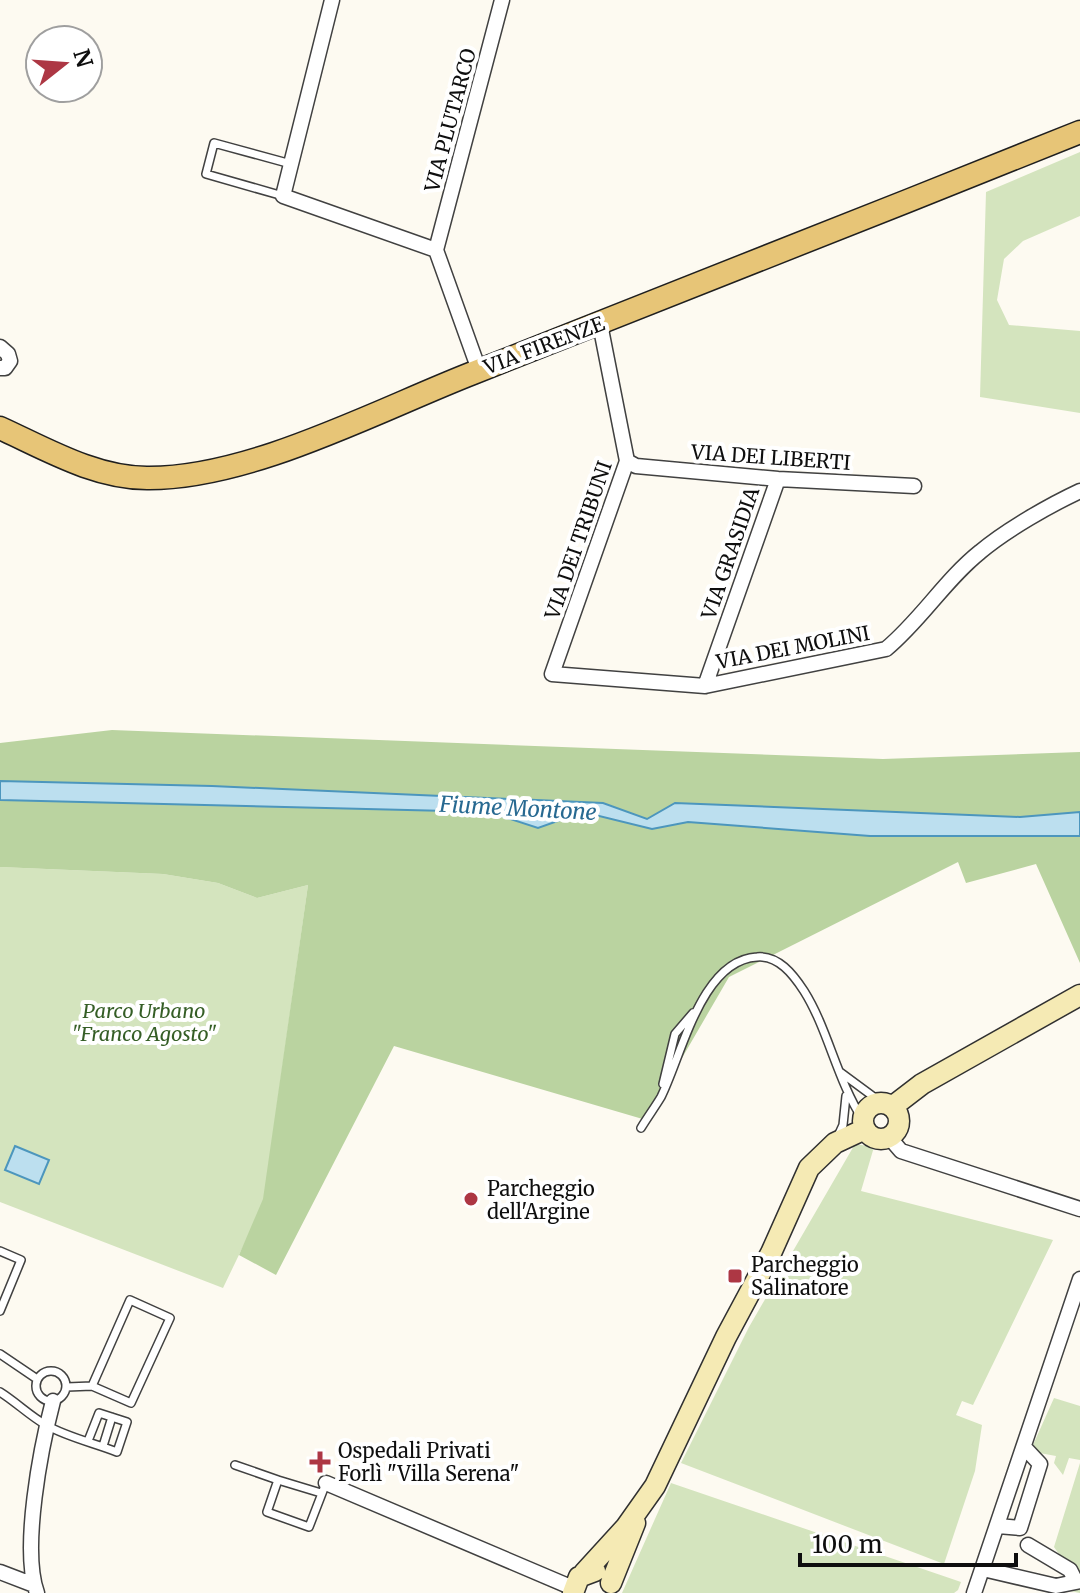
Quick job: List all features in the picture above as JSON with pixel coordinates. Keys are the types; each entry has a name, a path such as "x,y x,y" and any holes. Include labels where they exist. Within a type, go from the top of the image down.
{"main road":[{"name":"VIA FIRENZE","path":"0,428 73,462 116,475 147,478 189,475 270,454 1080,132"},
{"path":"574,1587 626,1527 655,1486 726,1337 771,1253 809,1168 835,1143 864,1124 871,1105 887,1105 1080,995"},
{"path":"864,1124 872,1137 889,1137 899,1123 887,1105"},
{"path":"612,1588 644,1501"},
{"path":"574,1587 590,1571 603,1574 612,1588"}],"street":[{"path":"332,0 283,196 436,250 479,370"},
{"name":"VIA PLUTARCO","path":"436,250 502,0"},
{"name":"VIA DEI TRIBUNI","path":"552,674 627,461 600,324"},
{"path":"0,347 10,358 8,366 0,368 0,380"},
{"name":"VIA DEI LIBERTI","path":"627,461 636,466 778,479 914,486"},
{"name":"VIA GRASIDIA","path":"705,686 778,479"},
{"name":"VIA DEI MOLINI","path":"552,674 705,686 886,649 908,630 980,551 1062,499 1080,491"},
{"path":"889,1137 901,1151 1080,1209"},
{"path":"974,1593 1080,1279"},
{"path":"35,1589 30,1565 31,1546 53,1401"},
{"path":"998,1526 1020,1528 1040,1464 1024,1447"},
{"path":"323,1488 574,1587"},
{"path":"983,1569 1056,1586 1078,1581 1070,1570 1028,1545"},
{"path":"0,1572 35,1589"}],"lane":[{"path":"283,196 206,174 214,143 291,164"},
{"path":"641,1128 660,1098 675,1034 702,1003 725,969 746,957 768,956 789,970 806,993 846,1090 864,1124"},
{"path":"839,1071 887,1105"},
{"path":"835,1143 843,1125 846,1090"},
{"path":"0,1251 21,1260 0,1311"},
{"path":"67,1387 92,1386 131,1403 170,1318 130,1300 92,1386"},
{"path":"0,1354 37,1379"},
{"path":"47,1371 56,1371 64,1377 67,1387 62,1396 53,1401 44,1399 38,1393 37,1379 47,1371"},
{"path":"0,1392 47,1426 117,1452 127,1422 99,1413 88,1441"},
{"path":"103,1446 112,1417"},
{"path":"235,1465 278,1480 323,1488 309,1527 267,1512 278,1480"}],"green space":[{"path":"1080,152 1080,216 1023,241 1004,259 997,300 1009,325 1080,331 1080,413 980,397 986,192"},
{"path":"112,730 883,759 1080,752 1080,963 1036,864 966,883 958,862 729,977 646,1120 394,1046 276,1275 239,1255 263,1199 308,885 257,898 218,883 163,874 0,867 0,743"},
{"name":"Parco Urbano \"Franco Agosto\"","path":"0,867 163,874 218,883 257,898 308,885 263,1205 223,1288 0,1202"},
{"path":"855,1144 874,1147 861,1191 1053,1240 973,1405 962,1401 956,1415 982,1425 975,1471 944,1564 681,1463 749,1327"},
{"path":"1054,1398 1080,1406 1080,1460 1069,1458 1063,1475 1054,1463 1056,1456 1034,1452 1033,1445"},
{"path":"1080,1463 1080,1593 1061,1589 1070,1570 1054,1547"},
{"path":"671,1483 961,1582 954,1593 622,1593"}],"water":[{"name":"Fiume Montone","path":"0,781 212,786 603,803 647,819 675,803 1020,817 1080,812 1080,836 870,836 688,822 652,829 583,812 538,828 489,812 0,800"},
{"path":"15,1146 49,1160 39,1184 5,1170"}],"place":[{"name":"Parcheggio dell'Argine","path":"471,1199"},
{"name":"Parcheggio Salinatore","path":"735,1276"},
{"name":"Ospedali Privati Forlì \"Villa Serena\"","path":"320,1462"}]}
